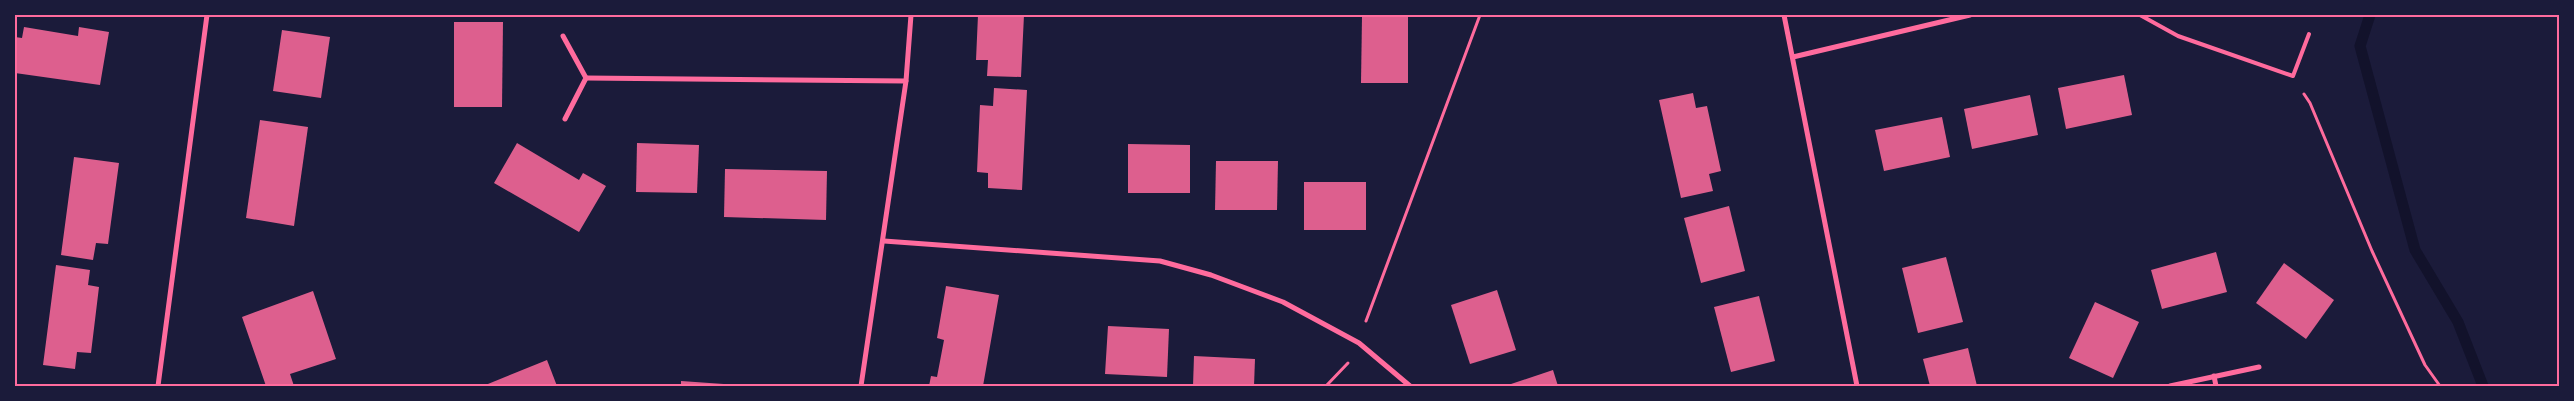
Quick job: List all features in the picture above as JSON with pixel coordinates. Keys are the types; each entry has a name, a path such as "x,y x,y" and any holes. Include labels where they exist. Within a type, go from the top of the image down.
{"street":[{"path":"158,386 207,15"},
{"path":"861,386 884,241 906,81 911,15"},
{"path":"1784,15 1857,386"},
{"path":"1793,57 1970,15"},
{"path":"563,36 586,78"},
{"path":"586,78 906,81"},
{"path":"564,120 586,78"},
{"path":"884,241 1160,261 1211,275 1283,302 1359,343 1410,386"},
{"path":"2170,386 2259,367"},
{"path":"2214,376 2216,386"}],"lane":[{"path":"2140,15 2178,36 2293,76 2309,34"}],"path":[{"path":"1326,386 1348,363 1359,343 1480,15"},
{"path":"2293,76 2310,103 2372,250 2425,365 2440,386"}],"building":[{"path":"978,15 1024,15 1021,77 987,76 988,60 976,60"},
{"path":"1362,16 1408,16 1408,83 1361,83"},
{"path":"454,22 503,22 502,107 454,107"},
{"path":"24,27 78,36 79,27 109,32 100,85 15,73 15,37 22,38"},
{"path":"282,30 330,37 321,98 273,91"},
{"path":"2124,75 2132,115 2066,129 2058,88"},
{"path":"994,88 1027,90 1022,190 988,188 988,173 977,172 980,105 993,106"},
{"path":"1693,93 1696,108 1707,106 1721,171 1709,174 1713,191 1681,198 1659,100"},
{"path":"2030,95 2038,135 1972,149 1964,109"},
{"path":"1942,117 1950,157 1884,171 1875,130"},
{"path":"260,120 308,127 294,226 246,218"},
{"path":"517,143 579,180 583,173 606,186 579,232 494,183"},
{"path":"637,143 699,145 697,193 636,192"},
{"path":"1128,144 1190,145 1190,193 1128,193"},
{"path":"74,157 119,163 108,244 96,243 93,260 61,255"},
{"path":"1216,161 1278,161 1277,210 1215,210"},
{"path":"725,169 827,171 826,220 724,217"},
{"path":"1304,182 1366,182 1366,230 1304,230"},
{"path":"1729,206 1745,271 1701,283 1684,218"},
{"path":"2216,252 2227,292 2162,309 2151,270"},
{"path":"1946,257 1963,322 1918,333 1902,268"},
{"path":"2284,263 2334,300 2306,339 2256,303"},
{"path":"56,265 90,270 88,285 99,287 91,353 77,352 75,369 43,365"},
{"path":"946,286 999,295 983,386 929,386 931,376 937,377 944,340 937,338"},
{"path":"1497,290 1516,350 1470,364 1451,305"},
{"path":"313,291 336,359 290,374 294,386 266,386 242,317"},
{"path":"1759,296 1775,361 1731,372 1714,307"},
{"path":"2095,302 2139,322 2113,378 2069,358"},
{"path":"1108,326 1169,329 1167,377 1105,374"},
{"path":"1968,348 1977,386 1930,386 1923,359"},
{"path":"1194,356 1255,359 1254,386 1193,386"},
{"path":"547,360 557,386 483,386"},
{"path":"1553,370 1558,386 1505,386"},
{"path":"681,381 738,385 738,386 681,386"}],"waterway":[{"path":"2370,15 2360,46 2415,250 2458,322 2483,386"}]}
